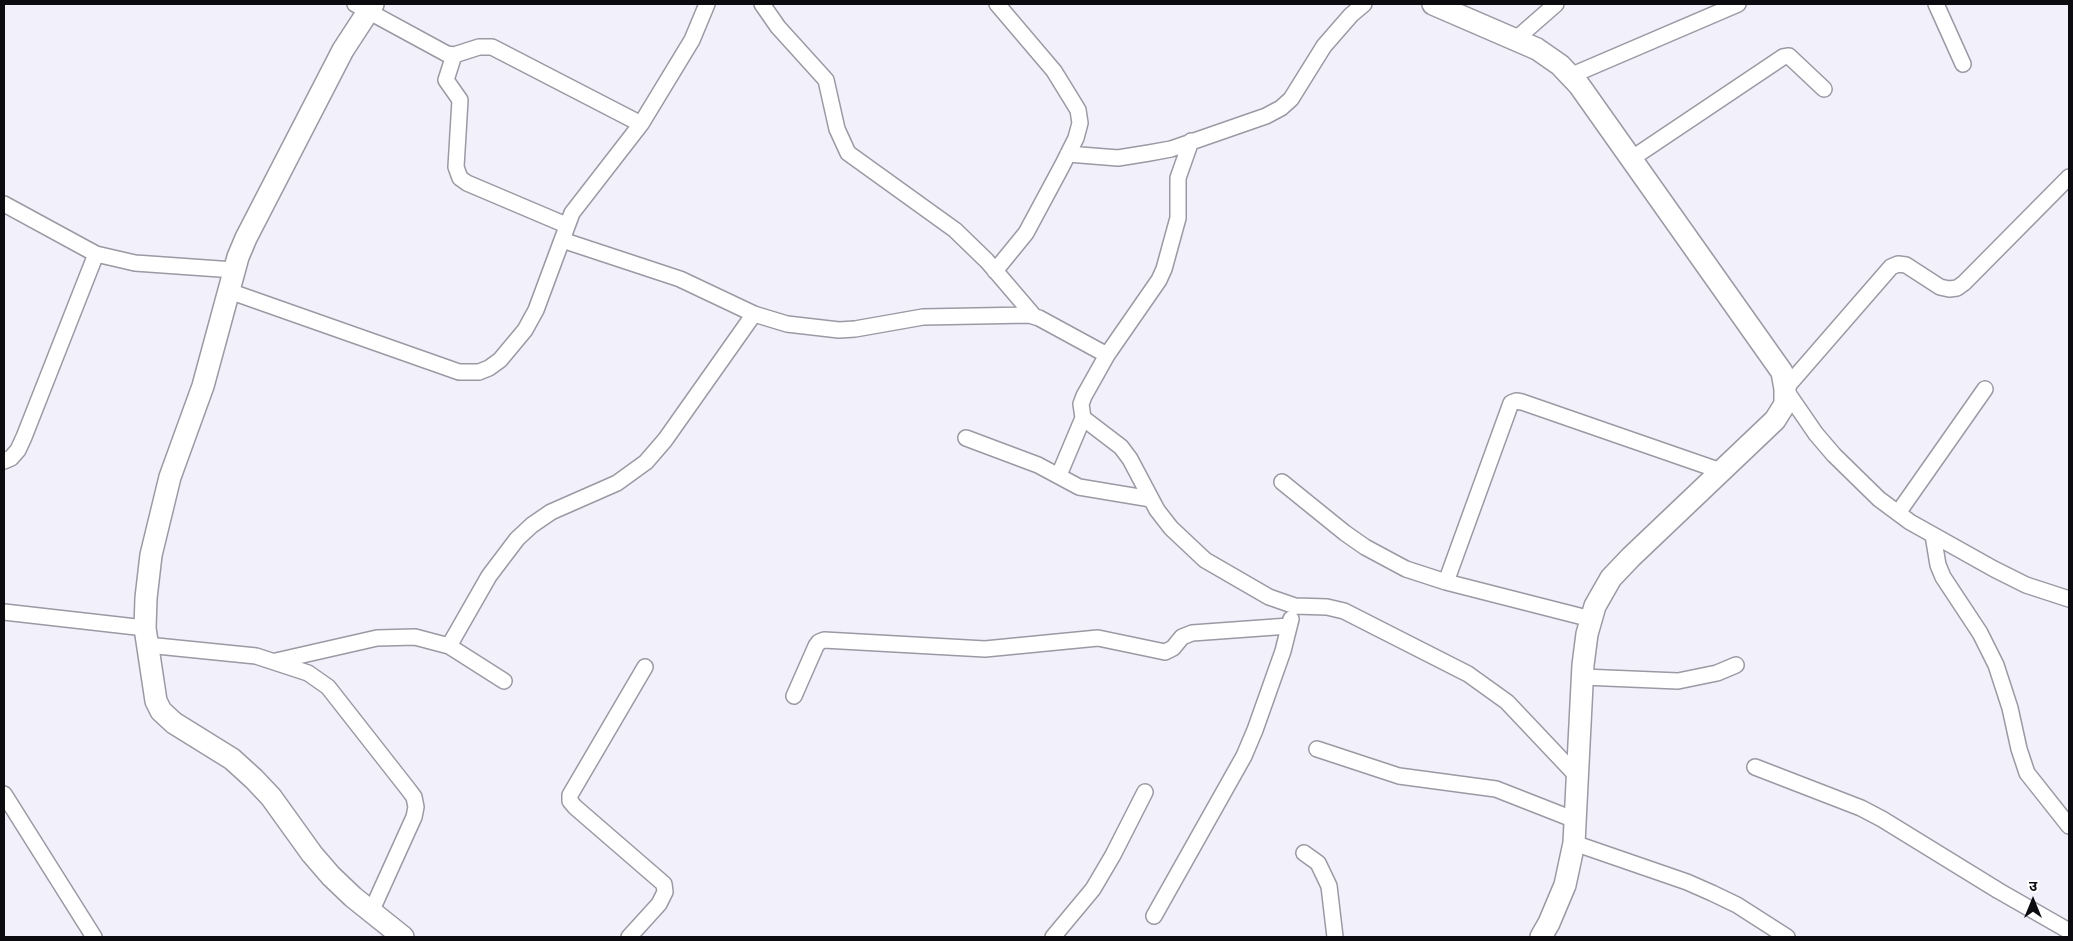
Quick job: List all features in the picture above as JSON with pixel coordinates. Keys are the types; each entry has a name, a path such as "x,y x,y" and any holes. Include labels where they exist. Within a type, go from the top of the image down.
{"street":[{"path":"229,291 459,372 479,372 500,360 525,330 536,310 566,225 576,207 641,124 692,40 707,4"},
{"path":"762,4 778,27 826,80 837,129 848,153 946,223 995,271 1034,316 1107,355"},
{"path":"995,271 1026,233 1068,154 1080,124 1078,110 1054,71 996,4"},
{"path":"1068,154 1118,158 1171,149 1266,116 1281,108 1291,98 1324,46 1352,9 1364,4"},
{"path":"1433,4 1537,49 1560,65 1579,85 1782,372 1785,389 1785,404 1775,420 1611,578 1595,606 1587,634 1583,677 1574,843 1564,884 1549,922 1540,937"},
{"path":"1516,39 1556,4"},
{"path":"1570,76 1738,4"},
{"path":"1936,4 1963,64"},
{"path":"403,937 371,912 331,876 254,779 232,759 174,723 161,711 156,701 146,636 146,598 152,555 170,477 203,386 234,270 246,238 365,6 442,52 454,55 479,47 492,48 641,124"},
{"path":"454,55 446,80 460,100 456,172 467,183 566,225"},
{"path":"1631,159 1783,57 1789,56 1824,89"},
{"path":"1059,475 1084,418 1081,404 1084,396 1107,355 1159,280 1164,269 1178,218 1178,178 1191,141"},
{"path":"1785,389 1891,267 1898,264 1906,265 1940,287 1957,288 2069,177"},
{"path":"4,204 96,254 135,263 234,270"},
{"path":"562,240 680,279 754,314 787,324 839,330 923,317 1034,316"},
{"path":"4,461 11,458 18,450 24,437 96,254"},
{"path":"449,646 489,576 517,539 532,525 551,512 617,483 646,462 666,440 754,314"},
{"path":"1785,389 1816,434 1834,456 1879,499 1933,535 2026,585 2069,599"},
{"path":"1898,513 1985,389"},
{"path":"1446,582 1511,403 1516,401 1721,472"},
{"path":"1084,418 1121,447 1130,459 1151,499 1171,528 1205,560 1269,597 1295,606 1344,611 1468,674 1507,702 1577,776"},
{"path":"966,438 1022,458 1059,475 1079,487 1151,499"},
{"path":"1282,482 1365,547 1406,569 1446,582 1591,619"},
{"path":"1933,535 1938,565 1943,578 1980,633 1996,665 2010,708 2019,749 2027,773 2069,826"},
{"path":"1154,916 1244,756 1256,730 1283,651 1295,606"},
{"path":"4,612 256,656 308,673 328,687 414,797 416,807 414,817 371,912"},
{"path":"794,696 816,646 824,640 984,649 1098,638 1165,652 1173,648 1182,637 1192,633 1289,626"},
{"path":"274,661 376,638 415,637 449,646 504,680"},
{"path":"1583,677 1678,680 1717,673 1736,665"},
{"path":"629,937 659,904 665,892 664,884 575,807 570,801 570,795 645,666"},
{"path":"1317,749 1399,776 1496,789 1575,820"},
{"path":"1755,767 1861,808 2069,931"},
{"path":"1053,937 1093,889 1113,855 1145,792"},
{"path":"4,794 94,937"},
{"path":"1574,843 1712,892 1737,905 1787,937"},
{"path":"1304,853 1318,863 1329,886 1336,937"}]}
